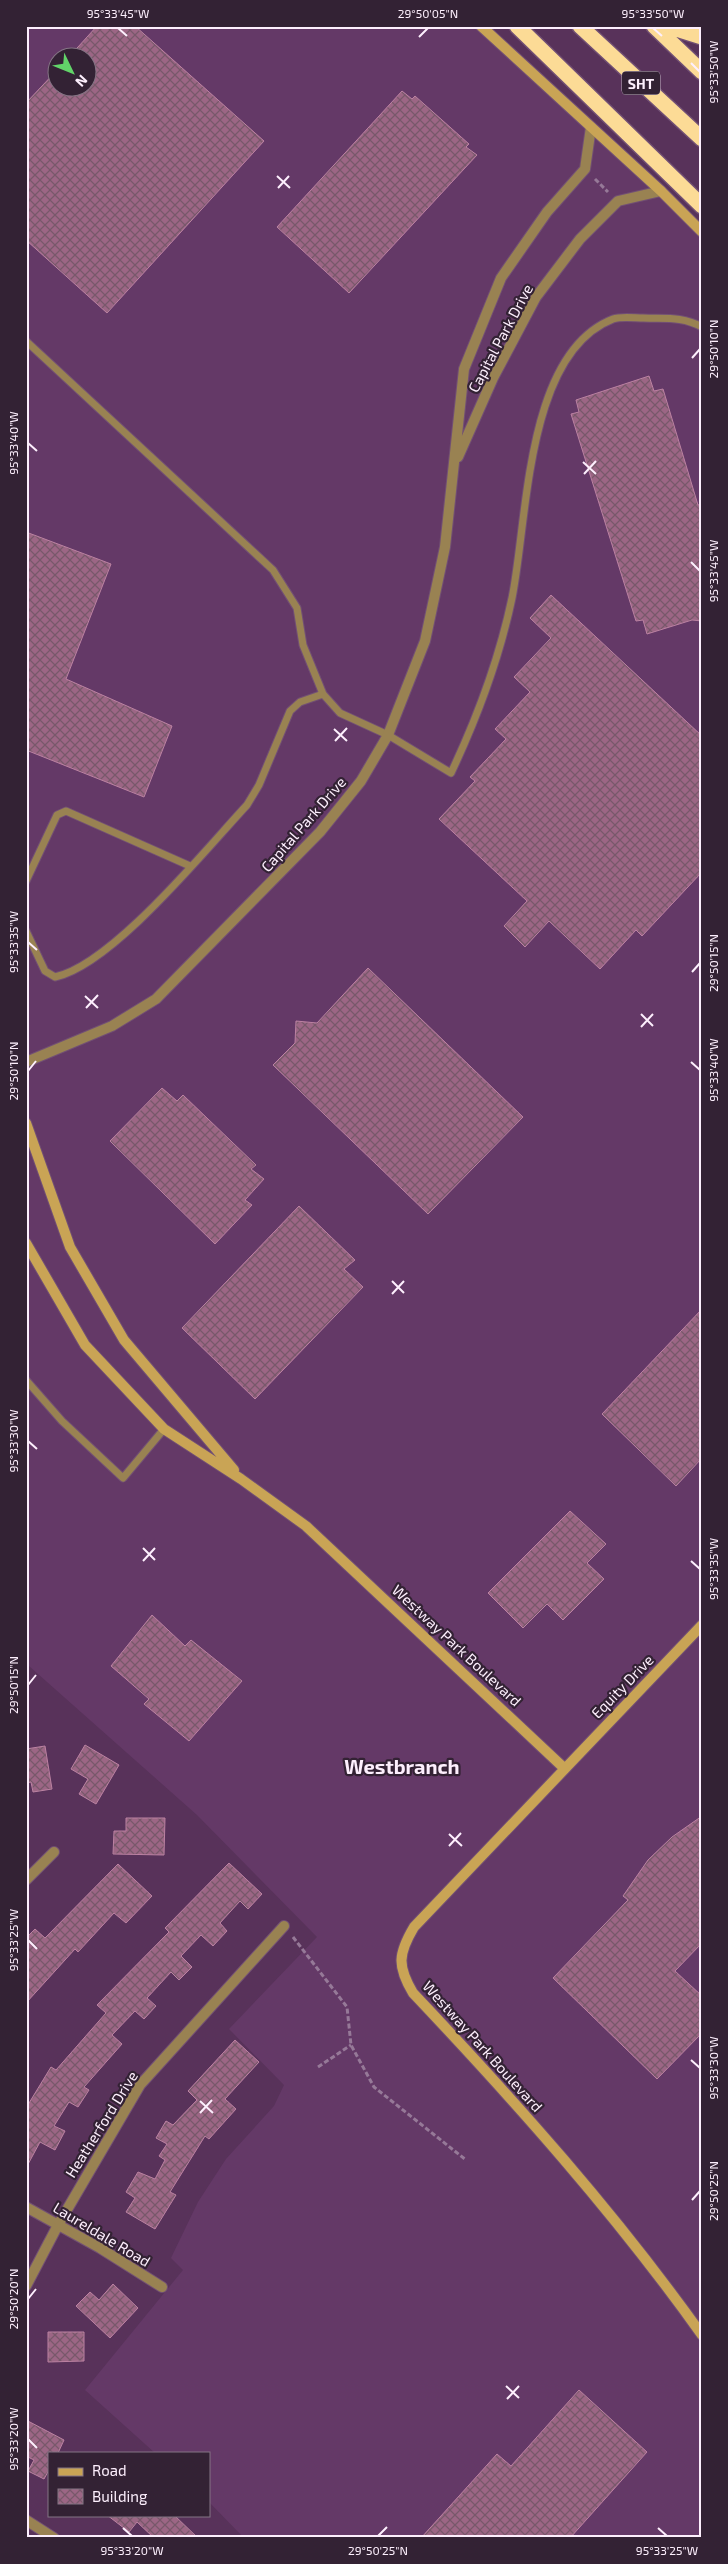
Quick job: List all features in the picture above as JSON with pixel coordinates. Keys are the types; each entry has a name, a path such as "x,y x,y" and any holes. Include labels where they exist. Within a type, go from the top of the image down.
{"highway":[{"path":"518,26 702,206"},
{"name":"SHT","path":"580,26 702,139"},
{"path":"654,26 702,72"},
{"path":"667,26 702,38"}],"street":[{"path":"481,26 661,191 702,232"},
{"name":"Capital Park Drive","path":"26,1062 112,1026 156,999 320,832 361,781 388,735 425,641 445,547 464,369 500,278 547,212 585,169 591,127"},
{"name":"Capital Park Drive","path":"455,465 493,378 536,297 580,238 618,201 661,191"},
{"name":"Westway Park Boulevard","path":"26,1123 70,1247 124,1340 241,1479"},
{"name":"Westway Park Boulevard","path":"26,1243 85,1344 164,1429 241,1479 306,1526 564,1768 414,1927 405,1942 402,1954 402,1974 413,1993 523,2111 590,2190 671,2292 702,2335"},
{"name":"Equity Drive","path":"564,1768 702,1625"},
{"path":"26,1880 54,1852"},
{"name":"Heatherford Drive","path":"26,2286 58,2225 140,2085 284,1926"},
{"name":"Laureldale Road","path":"26,2207 100,2248 162,2287"},
{"path":"26,2520 54,2538"}],"lane":[{"path":"26,341 273,570 297,608 303,645 323,694 340,713 388,735 451,773 480,711 499,652 512,597 539,426 552,386 565,359 589,334 614,318 687,319 702,327"},
{"path":"26,931 45,971 55,978 70,974 118,940 247,805 260,785 290,710 300,702 323,694"},
{"path":"26,881 57,814 66,812 190,866"},
{"path":"26,1380 62,1421 123,1478 164,1429"}],"path":[{"path":"592,176 611,194"},
{"path":"284,1926 347,2007 351,2045 374,2087 466,2160"},
{"path":"318,2067 351,2045"}],"shaded area":[{"path":"26,26 481,26 702,230 702,2538 244,2538 210,2503 210,2452 154,2452 85,2390 183,2270 171,2258 198,2202 226,2159 274,2106 284,2085 229,2029 317,1937 197,1815 29,1666 26,1669"}],"building":[{"path":"97,26 135,26 264,141 107,313 26,240 26,103 48,80 48,98 98,98 98,48 77,48"},
{"path":"402,91 412,99 415,96 469,144 466,147 477,155 349,293 277,227"},
{"path":"649,376 654,391 663,389 698,505 702,504 702,621 692,620 647,634 643,620 636,621 571,414 579,412 576,400"},
{"path":"26,532 111,564 66,679 172,726 144,797 26,750"},
{"path":"551,595 702,736 702,872 642,936 636,930 600,969 549,921 525,947 504,926 527,901 439,819 475,781 470,777 506,739 495,729 530,692 514,677 551,638 530,618"},
{"path":"368,968 523,1117 428,1214 273,1065 295,1043 296,1021 317,1023"},
{"path":"162,1088 177,1101 183,1095 256,1165 251,1169 264,1179 245,1200 252,1205 215,1244 110,1141"},
{"path":"299,1206 355,1260 344,1269 363,1287 255,1399 182,1328"},
{"path":"702,1309 702,1458 676,1486 602,1414"},
{"path":"570,1511 606,1544 587,1563 604,1579 563,1620 547,1604 523,1628 488,1593"},
{"path":"152,1615 185,1646 191,1640 242,1681 189,1741 144,1704 149,1699 111,1666"},
{"path":"85,1745 119,1765 96,1804 79,1794 88,1779 71,1769"},
{"path":"45,1746 52,1789 33,1792 31,1782 26,1783 26,1749"},
{"path":"702,1816 702,1943 675,1971 702,1996 702,2033 657,2079 553,1978 628,1900 623,1896 648,1860 672,1837"},
{"path":"126,1818 165,1818 164,1855 113,1854 114,1831 126,1831"},
{"path":"229,1863 262,1894 248,1909 240,1901 220,1923 227,1931 213,1946 201,1935 181,1956 192,1967 179,1980 171,1972 147,1998 156,2006 144,2019 135,2011 112,2035 122,2044 84,2087 89,2090 78,2107 69,2102 54,2126 65,2131 55,2150 40,2142 26,2168 26,2108 51,2067 56,2070 106,2013 97,2005 169,1932 165,1928"},
{"path":"118,1864 152,1896 126,1923 114,1913 78,1952 75,1949 26,2003 26,1938 35,1929 45,1938"},
{"path":"235,2040 259,2062 225,2099 236,2109 209,2139 205,2136 170,2192 176,2195 155,2229 126,2212 135,2198 126,2192 138,2172 155,2179 165,2160 159,2156 167,2144 156,2138 166,2121 173,2125 197,2100 188,2091"},
{"path":"113,2284 138,2308 110,2338 76,2306 90,2292 99,2300"},
{"path":"48,2332 84,2332 84,2361 48,2362"},
{"path":"579,2390 647,2452 570,2538 421,2538 497,2454 511,2466"},
{"path":"26,2420 64,2440 58,2452 48,2452 48,2472 44,2479 28,2471 34,2460 26,2456"},
{"path":"108,2516 175,2516 198,2538 154,2538 137,2522 129,2532"}],"district":[{"name":"Westbranch","path":"402,1766"}]}
